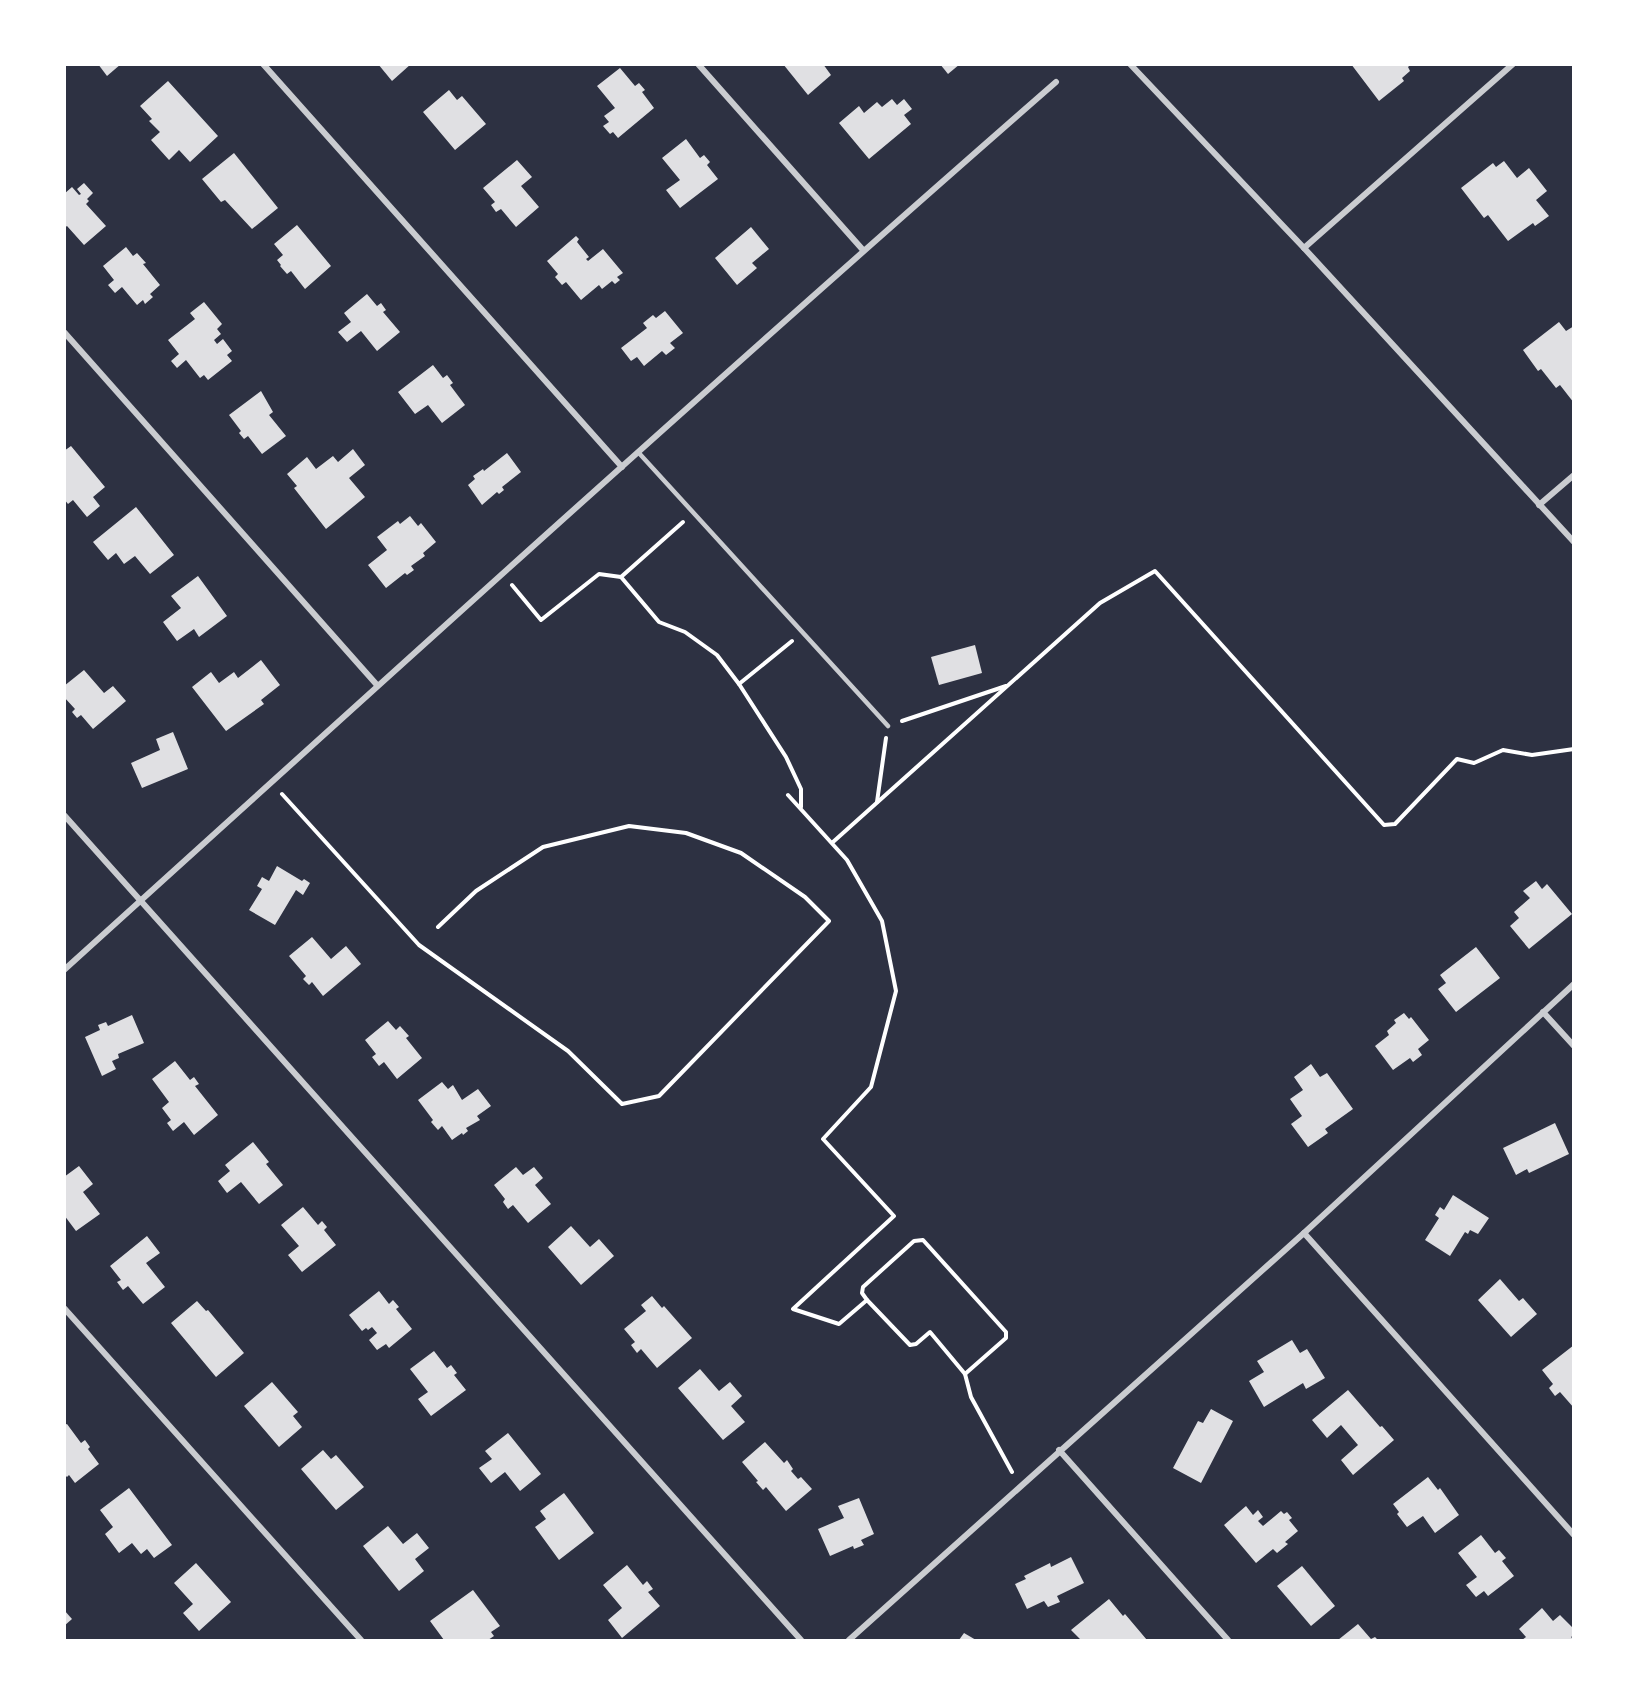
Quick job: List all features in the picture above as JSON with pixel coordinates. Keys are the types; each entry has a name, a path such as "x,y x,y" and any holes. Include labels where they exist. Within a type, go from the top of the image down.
{"street":[{"path":"263,64 621,467"},
{"path":"698,64 863,250"},
{"path":"1130,64 1304,248 1574,542"},
{"path":"1304,248 1512,64"},
{"path":"64,970 502,573 863,250 1056,82"},
{"path":"64,332 377,685"},
{"path":"1539,504 1574,475"},
{"path":"64,815 801,1641"},
{"path":"849,1641 1059,1450 1304,1233 1574,984"},
{"path":"1543,1012 1574,1046"},
{"path":"1304,1233 1574,1535"},
{"path":"64,1308 361,1641"},
{"path":"1059,1450 1228,1641"}],"lane":[{"path":"638,452 888,726"}],"path":[{"path":"621,577 693,513"},
{"path":"833,842 1100,603 1155,571 1384,825 1395,824 1457,759 1474,763 1503,750 1532,755 1574,749"},
{"path":"502,573 541,620 599,574 621,577 659,622 685,632 717,655 739,684 786,758 801,789 801,807"},
{"path":"739,684 802,632"},
{"path":"877,803 888,726 1010,684"},
{"path":"271,782 419,945 568,1051 622,1104 659,1096 829,921 805,897 741,853 686,833 629,826 543,847 476,891 438,927"},
{"path":"788,795 847,860 882,921 896,991 871,1087 823,1139 894,1216 793,1309 839,1324 867,1300"},
{"path":"965,1374 1006,1338 1006,1332 923,1240 914,1241 863,1287 862,1293 910,1345 916,1344 930,1332 965,1374 971,1397 1020,1486"}],"building":[{"path":"98,64 121,64 107,76"},
{"path":"378,64 411,64 392,81"},
{"path":"783,64 823,64 831,75 808,95"},
{"path":"940,64 960,64 948,74"},
{"path":"1351,64 1411,64 1408,67 1410,71 1402,78 1404,81 1379,101"},
{"path":"620,68 635,86 639,83 645,90 642,92 654,108 618,138 613,132 610,134 603,126 609,122 604,116 615,108 597,86"},
{"path":"168,81 218,136 190,162 179,150 169,160 151,140 160,132 149,121 152,119 140,106"},
{"path":"449,90 457,100 462,96 486,124 455,150 423,112"},
{"path":"892,99 897,105 904,99 912,109 904,115 911,124 869,159 839,123 859,106 864,113 877,102 882,107"},
{"path":"686,139 700,158 704,155 710,162 707,165 718,179 680,208 666,190 680,180 662,158"},
{"path":"234,153 278,208 252,229 225,200 221,202 202,179"},
{"path":"517,160 532,177 521,186 539,207 516,227 501,209 496,212 491,205 495,202 483,188"},
{"path":"1504,161 1517,178 1529,168 1547,191 1536,200 1549,216 1535,226 1533,223 1508,241 1488,215 1484,218 1461,188 1493,163 1496,167"},
{"path":"84,183 93,193 87,199 89,201 86,204 106,226 84,245 67,226 64,228 64,194 72,187 79,195 81,194 77,189"},
{"path":"297,225 331,266 305,289 291,271 287,274 280,266 277,260 283,255 274,244"},
{"path":"751,227 769,249 752,263 757,268 737,285 715,258"},
{"path":"576,236 579,239 577,242 589,257 586,259 588,261 603,249 623,273 617,277 620,280 615,284 612,281 602,289 599,285 581,300 566,282 562,285 555,277 558,274 547,261"},
{"path":"126,247 133,256 137,253 146,263 143,264 160,285 150,294 153,297 145,304 143,300 137,305 122,287 115,293 108,285 114,280 103,266"},
{"path":"367,294 377,306 381,303 386,310 383,312 400,332 377,351 361,331 347,342 338,332 351,322 344,313"},
{"path":"204,302 222,324 217,329 221,334 214,340 217,344 223,339 232,351 227,355 232,361 208,380 204,375 200,378 186,360 177,368 171,361 179,354 168,340 195,319 190,313"},
{"path":"665,311 683,333 670,343 675,348 666,355 662,351 644,366 637,357 631,361 621,348 647,328 643,323 653,315 656,318"},
{"path":"1559,322 1566,331 1574,326 1574,403 1560,385 1556,388 1541,369 1538,371 1523,350"},
{"path":"433,365 443,378 447,375 453,383 450,385 465,405 442,423 428,405 415,414 398,392"},
{"path":"261,391 273,412 269,415 286,436 262,454 248,436 244,439 229,415"},
{"path":"71,446 105,487 93,497 100,506 87,517 73,500 68,504 64,499 64,451"},
{"path":"353,449 365,465 349,478 365,497 326,529 294,488 297,486 287,474 307,457 316,469 333,456 338,462"},
{"path":"507,453 521,472 502,487 504,490 499,494 497,492 482,505 468,485 475,479 473,476 483,469 484,471"},
{"path":"136,507 174,555 150,574 135,556 124,564 116,553 108,560 93,542"},
{"path":"410,516 418,526 421,523 436,542 423,553 425,556 411,566 414,570 407,575 405,573 386,588 368,565 387,550 377,537 398,521 400,524"},
{"path":"198,576 227,616 199,637 194,629 177,641 163,622 181,608 171,596"},
{"path":"975,645 982,673 939,685 931,657"},
{"path":"261,660 280,685 261,700 264,704 226,731 192,687 211,672 219,683 234,672 238,678"},
{"path":"84,670 104,693 113,686 126,701 93,729 81,715 77,718 72,712 75,709 64,697 64,686"},
{"path":"173,732 188,769 142,788 131,763 160,750 156,739"},
{"path":"277,866 302,881 304,879 310,883 303,895 296,890 275,925 249,910 262,889 257,886 262,877 269,881"},
{"path":"1536,881 1542,889 1547,884 1572,914 1529,949 1510,926 1519,918 1514,912 1530,898 1523,891"},
{"path":"312,937 331,959 346,946 361,964 323,996 312,982 309,985 303,979 306,976 289,956"},
{"path":"1476,947 1500,978 1456,1012 1438,989 1446,983 1440,975"},
{"path":"1404,1013 1409,1019 1411,1017 1429,1040 1418,1049 1422,1055 1413,1062 1410,1058 1393,1070 1375,1046 1389,1035 1387,1031 1396,1023 1394,1020"},
{"path":"132,1015 144,1043 118,1054 119,1058 112,1061 116,1069 102,1076 85,1037 100,1030 98,1025 106,1022 108,1026"},
{"path":"388,1021 396,1030 400,1026 409,1036 406,1038 422,1058 397,1079 384,1062 379,1066 372,1057 376,1054 365,1040"},
{"path":"175,1061 190,1080 194,1077 199,1084 195,1086 218,1115 194,1135 184,1122 173,1131 167,1123 171,1120 162,1108 169,1102 152,1079"},
{"path":"1311,1064 1320,1077 1327,1073 1353,1109 1325,1129 1328,1133 1308,1147 1291,1124 1302,1116 1290,1099 1303,1090 1294,1077"},
{"path":"442,1082 448,1089 453,1085 462,1100 478,1089 491,1106 477,1116 480,1120 466,1128 468,1131 452,1140 442,1126 438,1130 431,1122 433,1120 418,1100"},
{"path":"1555,1123 1569,1154 1529,1173 1527,1169 1516,1175 1503,1148"},
{"path":"253,1142 269,1162 266,1164 283,1185 259,1204 241,1182 227,1193 218,1181 230,1171 225,1165"},
{"path":"79,1166 93,1184 83,1192 100,1214 76,1231 64,1215 64,1177"},
{"path":"516,1167 523,1175 534,1167 543,1178 535,1185 551,1204 528,1223 513,1205 508,1209 503,1202 505,1199 494,1185"},
{"path":"1453,1195 1489,1218 1478,1234 1470,1230 1468,1234 1465,1232 1450,1256 1425,1240 1439,1218 1435,1215 1440,1207 1444,1210"},
{"path":"303,1207 318,1225 322,1221 327,1227 324,1230 336,1245 302,1272 288,1255 299,1246 281,1225"},
{"path":"571,1226 590,1247 599,1239 614,1256 581,1285 548,1247"},
{"path":"147,1236 160,1253 146,1263 165,1287 143,1304 128,1286 123,1290 117,1282 121,1280 110,1266"},
{"path":"1500,1279 1519,1301 1523,1298 1537,1314 1511,1337 1478,1300"},
{"path":"379,1291 389,1304 393,1300 399,1307 396,1309 412,1329 389,1348 386,1344 377,1350 369,1340 377,1333 372,1327 362,1331 349,1315"},
{"path":"652,1296 692,1338 657,1368 641,1349 637,1353 631,1345 635,1342 624,1329 646,1311 641,1305"},
{"path":"197,1301 206,1311 208,1310 244,1353 216,1377 171,1323"},
{"path":"1292,1340 1300,1353 1307,1349 1325,1378 1306,1389 1303,1383 1264,1407 1249,1381 1264,1372 1257,1361"},
{"path":"1574,1345 1574,1408 1560,1392 1555,1396 1549,1388 1553,1384 1542,1370"},
{"path":"434,1351 447,1368 451,1365 457,1373 454,1375 466,1390 431,1416 418,1399 428,1392 410,1369"},
{"path":"700,1369 719,1391 730,1382 742,1396 731,1406 745,1422 723,1440 678,1388"},
{"path":"272,1382 298,1412 293,1416 302,1427 279,1447 244,1406"},
{"path":"1348,1390 1394,1440 1353,1475 1341,1460 1358,1445 1341,1425 1327,1438 1312,1420"},
{"path":"1211,1409 1233,1421 1201,1483 1173,1468 1198,1421 1203,1423"},
{"path":"67,1424 81,1443 85,1440 90,1447 88,1449 99,1464 75,1483 69,1475 67,1477 64,1474 64,1425"},
{"path":"508,1433 541,1474 520,1491 505,1472 491,1483 479,1468 492,1459 485,1451"},
{"path":"765,1442 784,1463 787,1460 793,1469 791,1471 798,1479 801,1477 812,1489 786,1511 766,1487 763,1490 742,1462"},
{"path":"323,1450 331,1459 336,1455 364,1487 336,1510 301,1469"},
{"path":"1428,1477 1438,1490 1440,1488 1459,1515 1435,1533 1423,1516 1407,1527 1393,1504"},
{"path":"129,1488 172,1545 154,1558 147,1549 141,1554 132,1543 119,1553 105,1534 113,1527 100,1510"},
{"path":"564,1493 594,1533 559,1560 535,1527 546,1519 540,1511"},
{"path":"859,1498 874,1534 861,1540 864,1545 854,1549 853,1546 830,1556 818,1529 844,1518 838,1506"},
{"path":"1246,1506 1253,1515 1258,1510 1263,1517 1258,1521 1263,1526 1281,1511 1284,1514 1287,1512 1292,1518 1289,1520 1298,1531 1285,1542 1288,1544 1277,1553 1273,1549 1256,1563 1224,1525"},
{"path":"388,1526 403,1544 417,1533 429,1548 415,1559 424,1571 399,1591 363,1546"},
{"path":"1481,1535 1495,1553 1499,1550 1506,1558 1502,1561 1514,1576 1488,1596 1484,1591 1476,1597 1466,1585 1477,1577 1458,1553"},
{"path":"1071,1557 1084,1583 1057,1596 1060,1602 1048,1607 1044,1601 1027,1609 1015,1584 1026,1579 1024,1576 1050,1563 1051,1567"},
{"path":"196,1563 231,1602 199,1631 183,1613 193,1604 174,1583"},
{"path":"627,1565 643,1585 647,1581 653,1589 648,1592 660,1606 622,1638 608,1620 622,1608 603,1585"},
{"path":"1302,1566 1335,1606 1311,1626 1277,1586"},
{"path":"473,1590 500,1626 491,1632 494,1636 488,1640 444,1640 430,1621"},
{"path":"1109,1599 1147,1640 1081,1640 1071,1630"},
{"path":"1542,1608 1553,1621 1560,1615 1574,1629 1574,1635 1571,1637 1574,1640 1522,1640 1526,1637 1519,1629"},
{"path":"64,1610 72,1619 64,1626"},
{"path":"1358,1624 1371,1639 1375,1637 1378,1640 1338,1640"},
{"path":"964,1633 976,1640 959,1640"}]}
